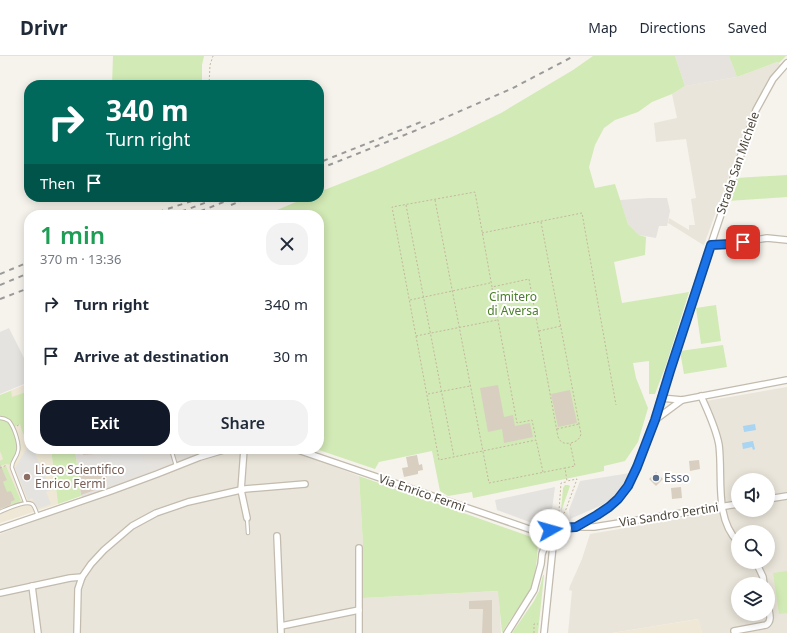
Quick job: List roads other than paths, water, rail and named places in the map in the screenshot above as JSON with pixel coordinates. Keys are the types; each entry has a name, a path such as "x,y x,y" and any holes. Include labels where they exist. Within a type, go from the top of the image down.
{"street":[{"name":"Strada San Michele","path":"558,527 576,527 609,507 618,499 628,486 655,420 756,110 773,79 787,63"},
{"path":"711,245 731,244 767,238 787,240"},
{"path":"661,398 682,400 787,380"},
{"path":"701,396 713,423 719,445 722,507 731,534"},
{"path":"655,420 682,400"},
{"path":"0,529 130,484 210,454"},
{"path":"244,454 241,490 247,518"},
{"name":"Via Enrico Fermi","path":"310,454 536,531 552,534"},
{"path":"77,633 78,589 82,577 91,564 104,550 132,526 156,513 188,502 241,490 305,484"},
{"path":"775,498 787,496"},
{"name":"Via Sandro Pertini","path":"576,527 594,527 731,505"},
{"path":"544,633 553,546 552,534 552,526 558,527 561,531 559,534 552,534"},
{"path":"507,633 534,590 542,554 552,534"},
{"path":"277,536 281,633"},
{"path":"359,548 359,633"},
{"path":"0,593 70,578 82,577"},
{"path":"32,586 38,633"},
{"path":"281,626 359,610"},
{"path":"734,630 766,625 770,621"}],"lane":[{"path":"0,418 5,418 8,421 13,428 18,442 19,450 11,464 25,502"},
{"path":"172,454 176,467"},
{"path":"0,512 25,502 34,505 38,516"},
{"path":"247,518 248,533"}],"water":[{"path":"755,424 756,430 744,432 743,426"},
{"path":"753,441 755,449 753,450 752,447 743,449 742,443"}],"railway":[{"path":"324,167 412,132 511,89 574,56"},
{"path":"324,161 421,122"},
{"path":"164,210 189,202"},
{"path":"186,210 207,202"},
{"path":"204,210 224,202"},
{"path":"231,205 238,202"},
{"path":"0,274 24,264"},
{"path":"0,285 24,275"},
{"path":"0,299 24,290"}],"place":[{"name":"Liceo Scientifico Enrico Fermi","path":"27,477"},
{"name":"Esso","path":"656,478"}],"park label":[{"name":"Cimitero di Aversa","path":"513,304"}]}
